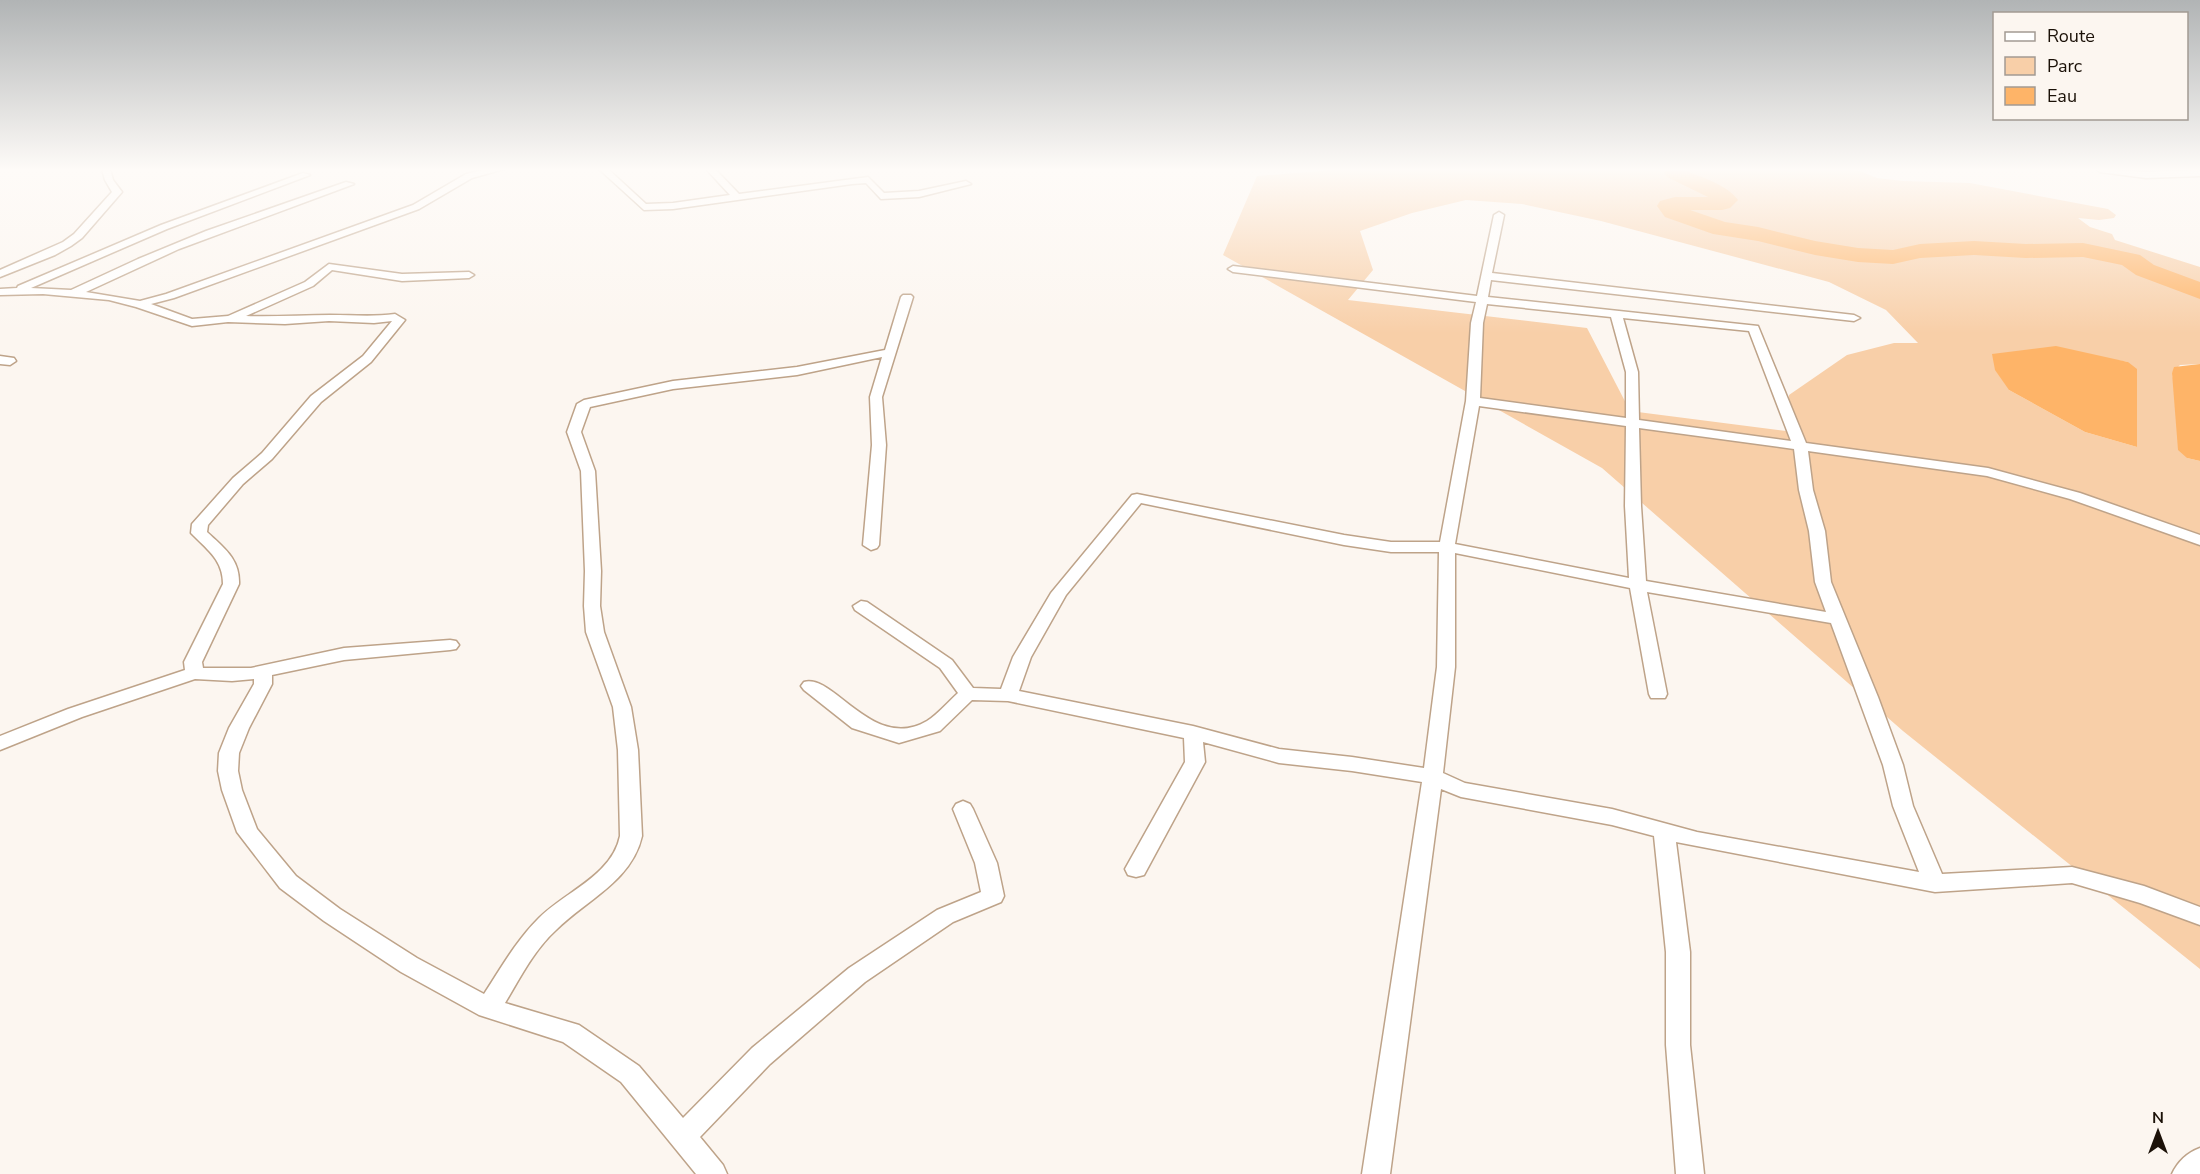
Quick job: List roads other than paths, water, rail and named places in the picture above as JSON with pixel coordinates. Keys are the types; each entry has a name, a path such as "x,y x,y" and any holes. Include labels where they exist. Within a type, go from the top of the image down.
{"street":[{"path":"0,274 51,253 78,236 89,224"},
{"path":"13,292 173,224"},
{"path":"74,293 131,265 231,224"},
{"path":"140,304 180,292 369,224"},
{"path":"1376,1174 1433,777 1446,667 1448,547 1473,401 1478,323 1497,224"},
{"path":"228,319 309,284 329,267 349,267 380,275 404,277 469,276"},
{"path":"1233,269 1484,300 1754,328 1800,445 1806,490 1817,531 1823,582 1893,765 1903,806 1935,883"},
{"path":"1488,276 1854,318"},
{"path":"0,292 74,293 140,304 192,323 228,319 374,320 395,317 399,320 368,359 316,399 267,456 232,487 200,524 199,533 226,559 232,571 231,584 193,662 194,673"},
{"path":"871,545 879,445 876,397 907,297"},
{"path":"1617,313 1632,372 1633,506 1638,585 1658,694"},
{"path":"488,1008 525,950 546,924 613,871 628,850 631,836 628,750 622,707 595,632 592,606 593,571 588,471 574,432 584,404 673,385 797,371 891,352"},
{"path":"1473,401 1988,472 2075,496 2200,540"},
{"path":"1008,695 1022,657 1059,593 1137,498 1344,540 1391,547 1448,547 1638,585 1838,619"},
{"path":"861,606 946,664 968,694"},
{"path":"0,743 75,713 194,673 212,677 263,671 344,654 450,645"},
{"path":"263,671 260,691 239,728 229,753 228,771 232,790 248,832 288,882 332,915 409,965 488,1008 570,1033 630,1074 713,1174"},
{"path":"810,686 859,723 899,736 933,726 968,694 1008,695 1193,733 1279,756 1352,764 1433,777 1461,790 1612,817 1696,840 1935,883 2072,874 2144,895 2200,916"},
{"path":"1136,869 1195,762 1193,733"},
{"path":"683,1136 761,1056 857,975 945,916 993,896 986,863 963,809"},
{"path":"1664,831 1678,952 1678,1045 1690,1174"},
{"path":"2186,1174 2200,1161"}],"water":[{"path":"2056,346 2128,362 2137,369 2137,447 2085,432 2009,390 1995,370 1992,354"},
{"path":"2200,364 2200,461 2187,458 2178,450 2172,373 2174,367"}],"waterway":[{"path":"1706,224 1721,229 1758,234 1815,248 1858,255 1893,257 1920,251 1974,248 2026,251 2083,250 2131,260 2145,270 2200,291"}]}
